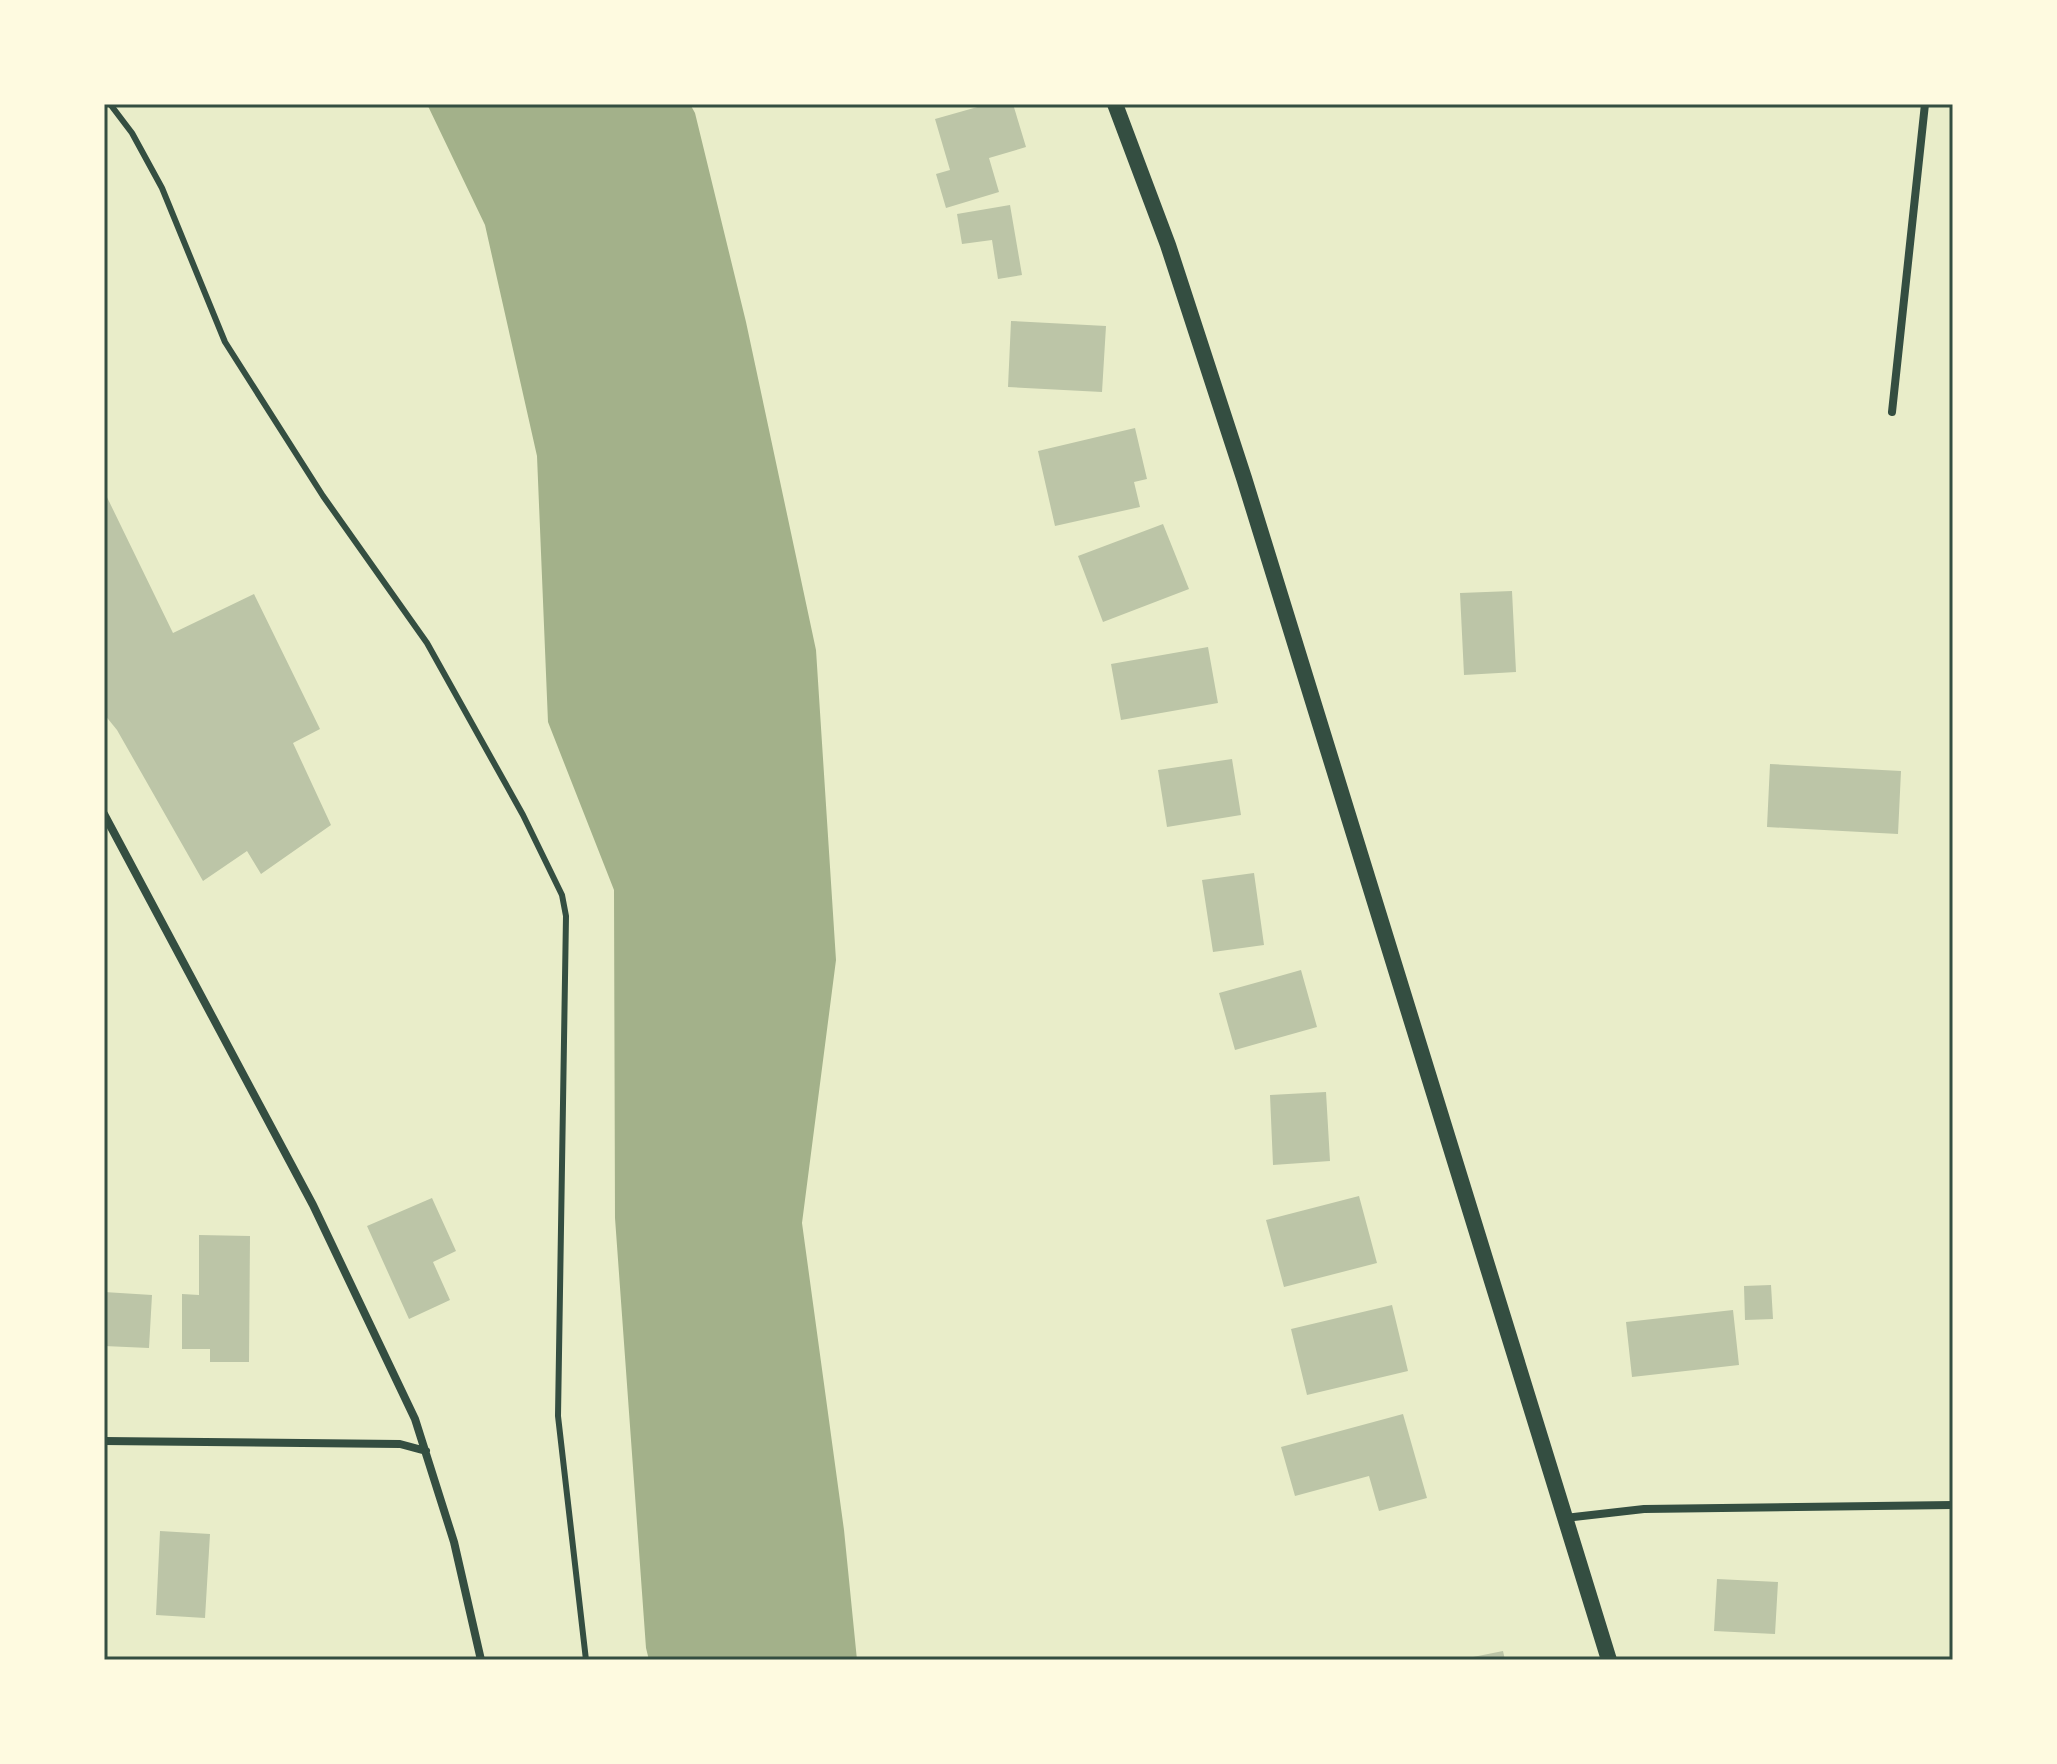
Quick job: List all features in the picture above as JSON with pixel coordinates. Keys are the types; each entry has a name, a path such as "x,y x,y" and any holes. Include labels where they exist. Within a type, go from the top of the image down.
{"main road":[{"path":"1115,104 1168,245 1239,463 1609,1660"}],"street":[{"path":"1892,412 1925,104"},
{"path":"104,814 313,1205 415,1419 454,1542 481,1660"},
{"path":"104,1441 400,1444 426,1451"},
{"path":"1565,1518 1644,1509 1953,1505"}],"lane":[{"path":"110,104 132,133 162,188 225,342 323,496 427,643 523,815 562,895 566,916 558,1416 586,1660"}],"shaded area":[{"path":"427,104 690,104 695,113 746,322 816,650 836,960 802,1223 844,1530 857,1660 649,1660 615,1218 614,890 548,722 537,456 485,225"}],"building":[{"path":"988,104 1013,104 1026,147 989,158 999,192 946,208 936,174 950,170 935,119"},
{"path":"1010,205 1022,275 998,279 992,240 962,244 957,214"},
{"path":"1011,321 1106,326 1102,392 1008,387"},
{"path":"1135,428 1147,479 1134,482 1140,507 1055,526 1038,451"},
{"path":"104,491 173,633 254,594 320,729 293,743 331,825 261,874 247,851 203,881 117,730 104,714"},
{"path":"1163,524 1189,589 1103,622 1078,556"},
{"path":"1512,591 1516,672 1464,675 1460,593"},
{"path":"1208,647 1218,703 1121,720 1111,664"},
{"path":"1232,759 1241,815 1167,827 1158,770"},
{"path":"1770,764 1901,771 1898,834 1767,827"},
{"path":"1254,873 1264,945 1213,952 1202,880"},
{"path":"1301,970 1317,1027 1235,1050 1219,993"},
{"path":"1326,1092 1330,1161 1273,1165 1270,1095"},
{"path":"1359,1196 1377,1263 1284,1287 1266,1220"},
{"path":"432,1198 456,1251 433,1262 450,1300 409,1319 367,1226"},
{"path":"199,1235 250,1236 249,1362 210,1362 210,1349 182,1349 182,1294 199,1295"},
{"path":"1771,1285 1773,1319 1745,1320 1744,1286"},
{"path":"104,1292 152,1295 149,1348 104,1346"},
{"path":"1392,1305 1408,1371 1307,1395 1291,1329"},
{"path":"1733,1310 1739,1365 1632,1377 1626,1322"},
{"path":"1403,1414 1427,1498 1379,1511 1369,1476 1295,1496 1281,1447"},
{"path":"160,1531 210,1534 205,1618 156,1615"},
{"path":"1717,1579 1778,1582 1775,1634 1714,1631"},
{"path":"1503,1651 1505,1660 1463,1660 1463,1659"}]}
